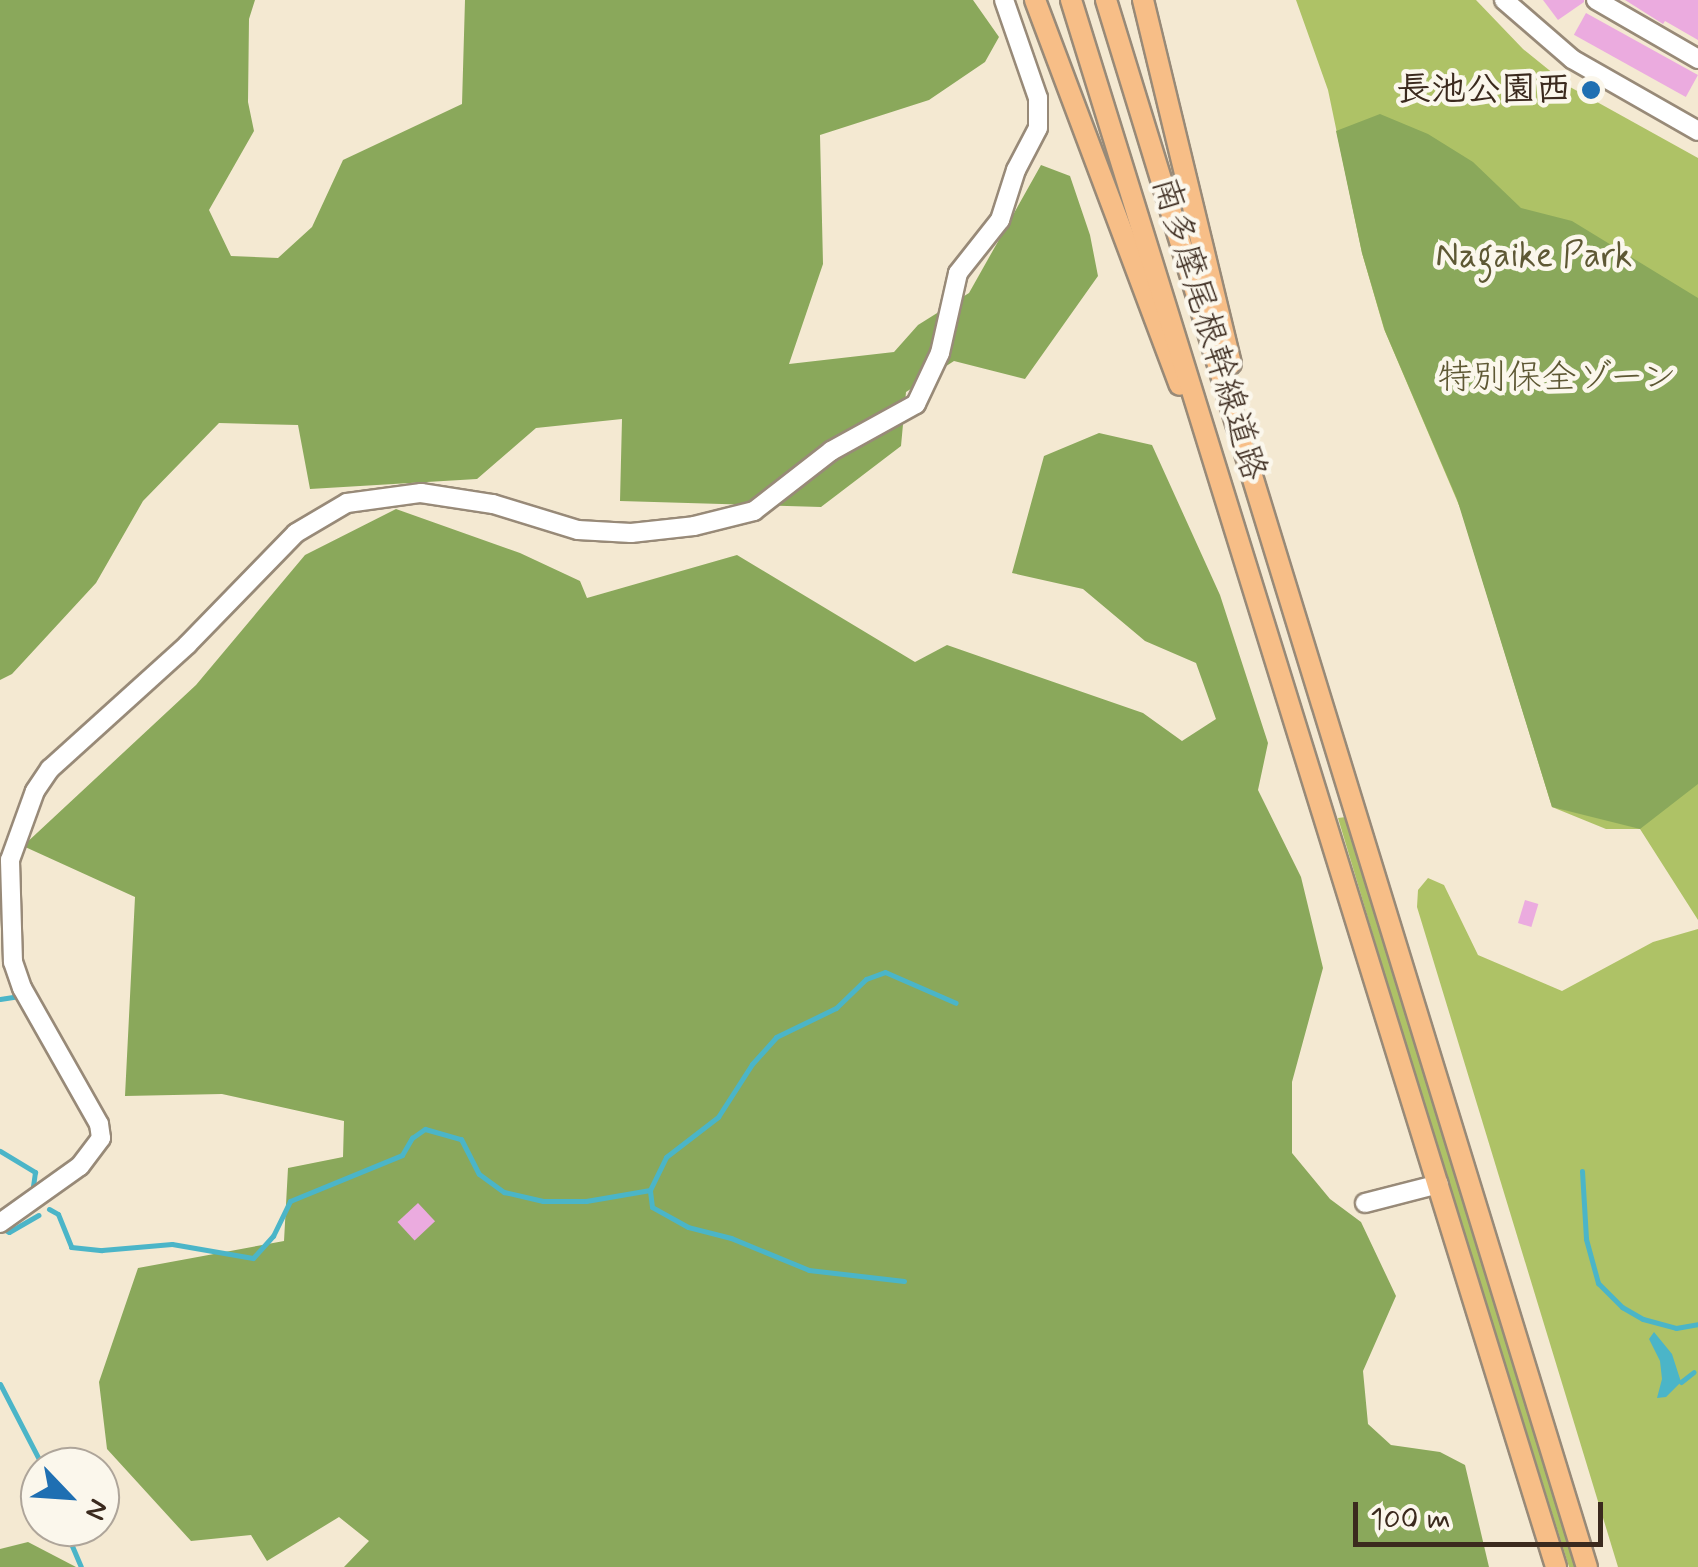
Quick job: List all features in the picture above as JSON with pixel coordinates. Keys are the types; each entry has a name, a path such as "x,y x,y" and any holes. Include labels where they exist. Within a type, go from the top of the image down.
{"main road":[{"path":"1036,0 1262,607"},
{"name":"南多摩尾根幹線道路","path":"1071,0 1284,678 1556,1567"},
{"name":"南多摩尾根幹線道路","path":"1106,0 1587,1567"},
{"path":"1143,0 1271,530"}],"street":[{"path":"0,1222 80,1166 101,1138 99,1124 22,988 13,962 7,880 10,860 35,791 50,769 187,645 296,534 347,503 385,495 432,494 493,504 578,530 631,532 694,526 754,511 831,451 916,404 940,354 958,273 1000,220 1016,170 1038,128 1038,98 1004,0"},
{"path":"1504,0 1572,59 1698,132"},
{"path":"1596,0 1698,58"},
{"path":"1364,1202 1439,1184"}],"green space":[{"path":"0,0 255,0 249,19 248,102 254,131 209,210 231,256 278,258 312,227 343,160 462,104 465,0 973,0 999,37 985,62 929,100 820,135 823,264 789,364 894,352 918,325 969,293 1041,165 1070,176 1090,235 1098,276 1025,379 954,361 906,392 901,446 821,507 620,501 622,419 536,428 477,479 310,489 298,425 219,423 143,501 96,583 12,674 0,680"},
{"name":"特別保全ゾーン","path":"1296,0 1476,0 1523,49 1570,87 1698,158 1698,920 1640,829 1606,829 1552,807 1461,510 1384,329 1362,253 1328,90"},
{"name":"特別保全ゾーン","path":"1380,114 1428,134 1473,162 1521,208 1572,221 1698,298 1698,784 1640,829 1552,807 1457,499 1385,331 1362,253 1336,131"},
{"path":"1099,433 1152,445 1220,595 1268,743 1258,790 1301,877 1323,968 1292,1082 1292,1153 1330,1199 1361,1222 1396,1296 1363,1371 1368,1424 1391,1445 1440,1452 1465,1465 1489,1567 344,1567 369,1541 339,1517 267,1561 251,1535 191,1541 120,1463 120,1447 107,1447 99,1382 138,1268 284,1241 288,1168 343,1157 344,1121 222,1094 125,1096 135,897 23,846 196,685 305,555 396,509 520,553 580,581 587,598 737,555 915,662 947,645 1143,713 1182,741 1216,719 1196,663 1145,641 1083,589 1012,573 1044,456"},
{"path":"1346,817 1576,1567 1569,1567 1415,1075 1338,818"},
{"path":"1428,878 1444,885 1478,955 1562,991 1653,942 1698,929 1698,1567 1618,1567 1417,907 1418,890"},
{"path":"20,1544 38,1547 76,1567 0,1567 0,1549"}],"water":[{"path":"1654,1332 1672,1354 1681,1382 1666,1397 1657,1398 1662,1379 1660,1361 1649,1339"}],"building":[{"path":"1543,0 1584,0 1584,2 1558,20"},
{"path":"1625,0 1698,0 1698,40 1665,21 1663,24"},
{"path":"1586,13 1698,75 1686,97 1574,35"},
{"path":"1525,900 1538,904 1531,927 1518,923"},
{"path":"418,1203 435,1221 415,1240 398,1222"}],"waterway":[{"path":"904,1281 809,1270 731,1238 688,1227 652,1207 650,1190 666,1157 718,1117 752,1064 776,1037 836,1008 866,979 885,972 956,1003"},
{"path":"0,999 18,996"},
{"path":"49,1209 58,1214 71,1247 102,1250 172,1244 253,1258 273,1236 290,1201 402,1155 412,1138 425,1129 461,1139 479,1174 504,1192 543,1201 586,1201 650,1190"},
{"path":"0,1151 35,1172 33,1187"},
{"path":"1582,1171 1586,1239 1598,1283 1622,1307 1643,1319 1676,1328 1698,1324"},
{"path":"2,1228 9,1232 39,1215"},
{"path":"1681,1382 1694,1372"},
{"path":"0,1384 33,1447"},
{"path":"72,1547 81,1567"}],"place":[{"name":"長池公園西","path":"1591,90"}],"park label":[{"name":"Nagaike Park","path":"1534,256"}]}
